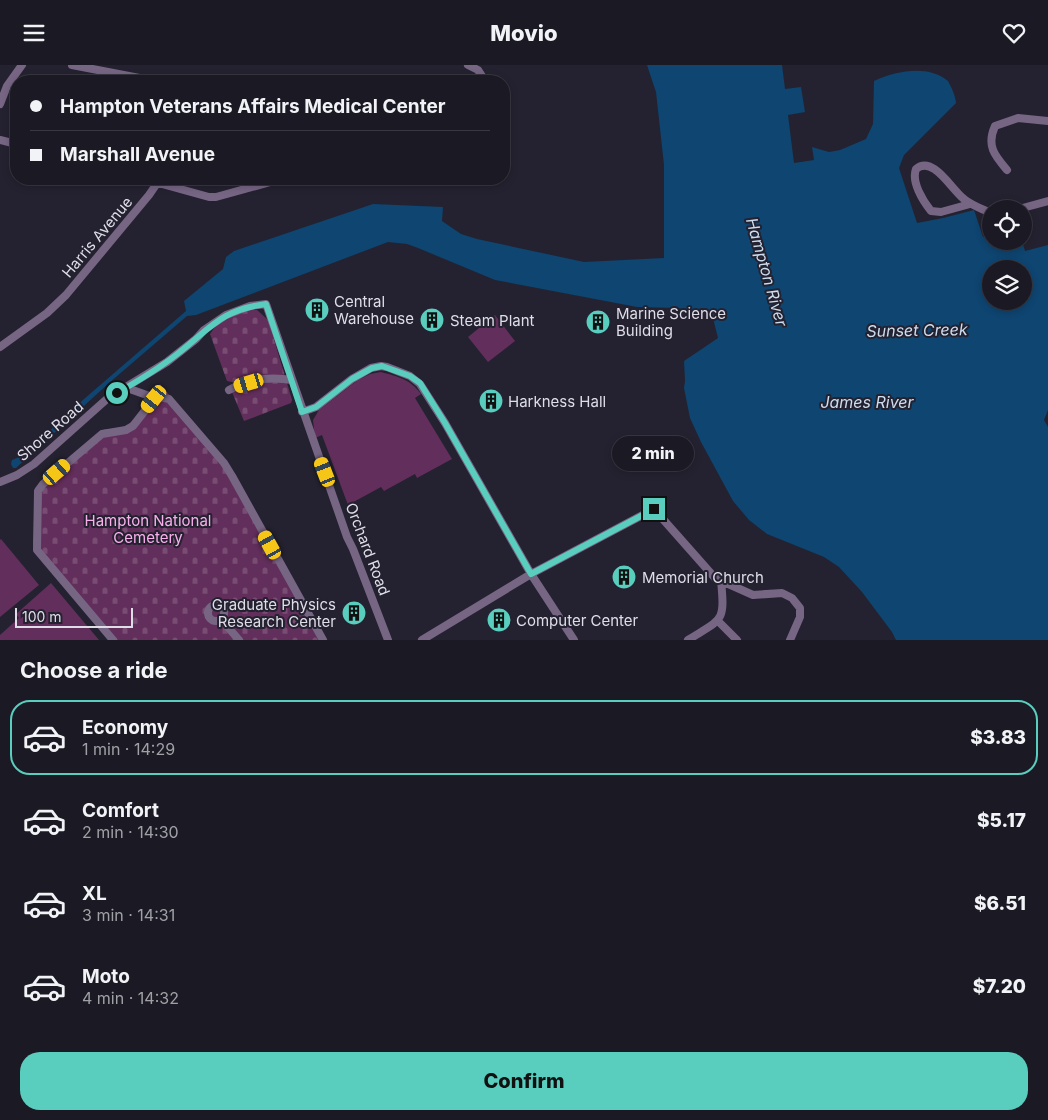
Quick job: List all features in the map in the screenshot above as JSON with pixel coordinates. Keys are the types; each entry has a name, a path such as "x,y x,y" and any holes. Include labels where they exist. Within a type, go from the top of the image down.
{"street":[{"path":"75,65 124,75"},
{"path":"468,65 481,75"},
{"path":"0,104 10,82"},
{"path":"1007,170 993,153 995,126 1018,119 1048,121"},
{"path":"970,204 941,213 931,211 916,184 914,176 916,169 923,165 932,167 958,194 970,204 982,209"},
{"name":"Harris Avenue","path":"0,347 47,313 66,295 156,185"},
{"path":"173,185 216,197 259,185"},
{"path":"1032,205 1048,201"},
{"name":"Orchard Road","path":"266,304 346,537 353,549 388,640"},
{"name":"Shore Road","path":"0,482 34,465 108,398 167,362 196,339 204,330 226,315 250,306 266,304"},
{"path":"302,412 316,407 372,368 382,366 410,376 420,383 445,423 531,574 574,640"},
{"path":"229,391 237,386 261,379 274,377 292,380"},
{"path":"126,388 155,398 164,397 168,399 224,463 323,640"},
{"path":"113,640 37,550 38,491 43,484 102,434 133,426 155,398"},
{"path":"422,640 531,574 654,509 715,578 753,595 782,593 792,598 800,607 800,617 790,640"},
{"path":"688,640 718,621 722,615 721,580"},
{"path":"221,619 239,640"},
{"path":"718,621 738,640"}],"green space":[{"path":"249,310 257,310 268,320 285,376 262,375 236,383 227,381 210,334 217,325 232,316"},
{"path":"495,315 515,341 488,362 468,337"},
{"path":"381,372 399,377 417,389 421,394 415,398 452,459 417,478 415,474 384,491 381,487 348,505 322,435 315,438 313,420 319,410 358,380 370,374"},
{"path":"281,380 287,383 292,400 291,403 244,421 232,392 262,381"},
{"name":"Hampton National Cemetery","path":"160,384 218,451 325,640 110,640 33,551 35,488 103,430 121,428 133,420"},
{"path":"0,540 39,585 0,617"},
{"path":"51,583 99,640 0,640 0,635 19,618 16,614"}],"water":[{"name":"James River","path":"647,65 782,65 785,89 801,87 805,112 788,115 794,163 814,160 812,147 829,152 840,150 866,139 873,124 874,81 893,74 923,71 940,76 948,81 956,103 904,155 899,168 917,223 974,210 982,234 982,250 1025,251 1048,245 1048,410 1044,420 1048,427 1048,640 896,640 862,592 839,567 824,557 767,534 749,520 733,501 701,442 690,418 684,388 684,361 718,338 712,314 677,308 637,307 495,280 407,244 388,242 196,315 187,316 109,383 16,468 13,468 11,464 12,460 22,456 84,399 186,311 184,301 223,269 226,257 234,251 373,204 443,207 442,221 461,234 584,262 664,258 664,165 656,92"}],"place":[{"name":"Central Warehouse","path":"317,310"},
{"name":"Steam Plant","path":"432,320"},
{"name":"Marine Science Building","path":"598,322"},
{"name":"Harkness Hall","path":"491,401"},
{"name":"Memorial Church","path":"624,577"},
{"name":"Graduate Physics Research Center","path":"354,613"},
{"name":"Computer Center","path":"499,620"}],"route":[{"path":"117,393 167,362 196,339 204,330 226,315 250,306 266,304 302,412 316,407 352,379 372,368 387,367 410,376 420,383 445,423 531,574 654,509"}],"water label":[{"name":"Hampton River","path":"767,272"},
{"name":"Sunset Creek","path":"917,330"}]}
